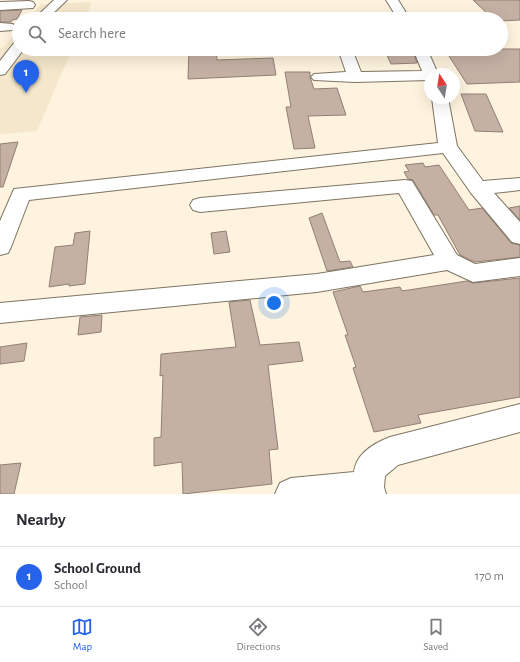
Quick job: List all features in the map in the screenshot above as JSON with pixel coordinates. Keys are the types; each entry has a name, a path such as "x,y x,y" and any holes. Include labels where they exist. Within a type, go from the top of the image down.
{"street":[{"path":"48,12 61,0"},
{"path":"392,0 400,12"},
{"path":"0,6 29,5"},
{"path":"0,72 12,56"},
{"path":"348,56 355,77"},
{"path":"423,56 428,68"},
{"path":"319,77 424,74"},
{"path":"441,104 448,146 478,188 520,236"},
{"path":"0,247 20,194 448,146"},
{"path":"478,188 520,184"},
{"path":"200,205 405,186 449,261 473,273 520,267"},
{"path":"0,313 317,283 449,261"},
{"path":"291,494 369,490 370,468 390,452 520,418"}],"shaded area":[{"path":"92,2 88,12 34,12 41,4"},
{"path":"12,38 12,56 69,56 37,131 0,134 0,48 4,47"}],"building":[{"path":"473,0 520,0 520,20 508,21 508,12 486,12"},
{"path":"22,10 21,12 12,12 11,22 0,22 0,11"},
{"path":"508,49 520,49 520,82 467,84 460,73 460,68 457,68 449,56 508,56"},
{"path":"189,56 217,56 217,60 273,58 276,75 188,79"},
{"path":"387,56 414,56 417,63 391,64"},
{"path":"285,72 310,72 314,89 337,88 346,115 308,116 315,148 294,149 286,107 291,107"},
{"path":"461,94 486,94 503,132 475,131"},
{"path":"18,142 3,187 0,187 0,144"},
{"path":"423,163 425,167 439,165 469,210 482,208 511,243 520,245 520,257 475,262 460,255 438,215 434,215 413,180 408,179 404,172 409,171 405,165"},
{"path":"520,206 520,220 509,208"},
{"path":"322,213 340,262 350,261 353,267 327,271 309,218"},
{"path":"90,231 85,284 69,286 69,284 49,287 55,247 73,245 75,233"},
{"path":"226,231 230,252 214,254 211,233"},
{"path":"520,278 520,397 418,415 421,423 374,432 353,368 356,367 345,335 348,335 333,292 360,286 363,292 400,287 402,291 467,281 473,283"},
{"path":"250,300 260,345 299,342 303,361 268,365 278,449 269,450 272,484 183,494 182,462 154,466 154,438 161,437 163,375 160,376 161,354 236,347 229,302"},
{"path":"102,315 101,332 78,335 80,317"},
{"path":"27,343 24,361 0,364 0,347"},
{"path":"21,463 14,494 0,494 0,465"}],"place":[{"name":"School Ground","path":"26,93"}]}
